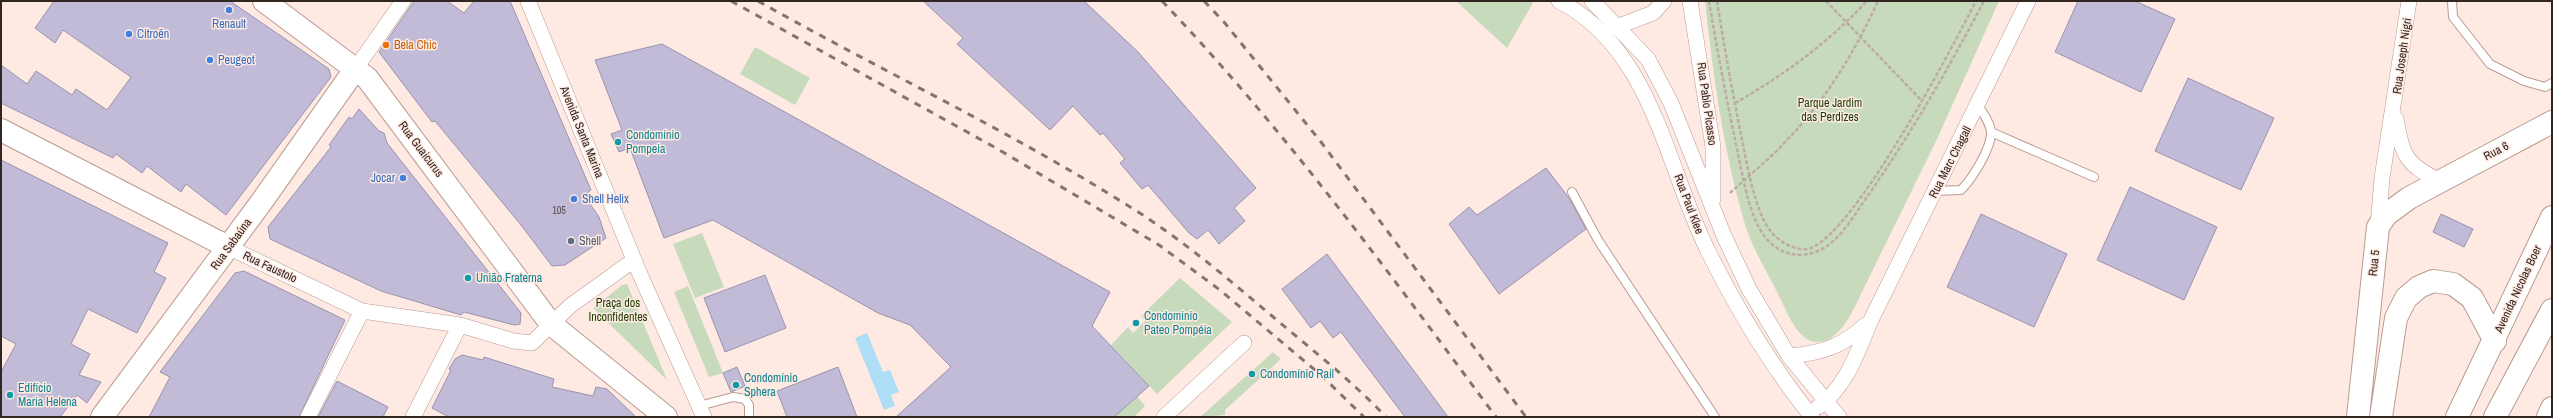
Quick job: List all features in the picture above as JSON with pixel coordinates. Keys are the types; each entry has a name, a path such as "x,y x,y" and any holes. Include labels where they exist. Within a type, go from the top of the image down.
{"street":[{"name":"Rua Guaicurus","path":"264,1 356,68 374,86 551,324"},
{"path":"356,68 403,1"},
{"name":"Avenida Santa Marina","path":"528,1 634,260 701,412"},
{"name":"Rua Paul Klee","path":"1559,1 1569,6 1597,30 1627,62 1651,109 1708,253 1777,372 1811,415"},
{"name":"Rua Paul Klee","path":"1592,1 1619,26 1648,59 1671,103 1713,208 1749,289 1789,356 1825,402 1839,417"},
{"path":"1619,26 1653,13 1664,1"},
{"name":"Rua Pablo Picasso","path":"1690,1 1713,147 1713,208"},
{"name":"Rua Marc Chagall","path":"1811,415 1834,394 1850,369 1870,322 2028,1"},
{"name":"Rua Joseph Nigri","path":"2394,110 2409,1"},
{"name":"Rua Sabaúna","path":"102,417 228,247 356,68"},
{"path":"2394,110 2406,157 2420,172 2440,181"},
{"name":"Rua 5","path":"2358,417 2382,178 2394,110"},
{"name":"Rua 6","path":"2378,227 2386,215 2402,202 2552,122"},
{"name":"Rua Faustolo","path":"1,130 228,247 362,311 460,325 514,341 532,343 551,324"},
{"name":"Avenida Nicolas Boer","path":"2491,348 2552,217"},
{"path":"634,260 570,306 551,324 655,413"},
{"name":"Avenida Nicolas Boer","path":"2381,417 2396,318 2406,298 2419,286 2433,281 2454,284 2472,298 2491,348"},
{"path":"2494,417 2552,310"},
{"path":"308,417 362,311"},
{"name":"Rua Marc Chagall","path":"1789,356 1812,354 1835,347 1844,343 1870,322"},
{"path":"413,417 460,325"},
{"path":"1164,417 1244,343"},
{"path":"2457,417 2491,348"},
{"path":"2548,417 2552,408"}],"lane":[{"path":"2452,1 2453,17 2490,64 2524,81 2545,87 2552,83"},
{"path":"1935,191 1961,190 1970,181 1988,144 1991,132 1978,105"},
{"path":"1991,132 2094,177"},
{"path":"1572,192 1598,240 1715,417"},
{"path":"701,412 733,397 745,399 749,405 749,417"}],"path":[{"path":"1709,1 1744,180 1765,237 1785,253 1803,256 1822,249 1840,235 1898,152 1984,1"},
{"path":"1716,1 1749,175 1759,206 1771,233 1793,248 1810,248 1828,237 1847,218 1921,100 1976,1"},
{"path":"1826,1 1921,100"},
{"path":"1735,103 1768,85 1846,23 1867,1"},
{"path":"1713,208 1786,142 1814,110 1839,76 1861,39 1878,1"}],"green space":[{"path":"1456,1 1534,1 1507,48"},
{"name":"Parque Jardim das Perdizes","path":"1705,1 1999,1 1938,137 1851,314 1840,330 1825,341 1810,341 1799,332 1794,325 1755,250 1747,231 1730,167 1715,84"},
{"path":"755,47 810,78 795,105 740,74"},
{"path":"702,233 724,287 695,298 673,244"},
{"path":"1180,278 1232,322 1157,394 1111,345 1128,327 1133,333 1145,321 1141,316"},
{"name":"Praça dos Inconfidentes","path":"627,284 667,380 593,308 622,285"},
{"path":"688,286 723,373 709,377 674,292"},
{"path":"1273,352 1281,359 1225,410 1225,415 1200,417"},
{"path":"1137,396 1145,406 1134,417 1114,417"}],"water":[{"path":"867,333 883,372 890,370 899,392 891,395 895,406 884,410 855,338"}],"building":[{"path":"54,1 230,1 329,69 331,77 226,215 186,184 181,192 147,166 142,173 116,154 113,158 1,103 1,65 27,84 36,71 72,95 76,89 107,110 131,77 63,30 55,43 35,28"},
{"path":"414,1 447,1 464,13 474,1 510,1 591,190 584,195 599,217 606,238 565,265 552,266 521,225 435,121 432,122 379,52"},
{"path":"923,1 1084,1 1138,52 1256,188 1234,208 1245,221 1219,244 1208,230 1197,239 1189,233 1148,185 1142,189 1120,163 1125,159 1103,133 1100,135 1073,106 1050,130 957,44 963,38"},
{"path":"2078,1 2135,1 2175,19 2141,92 2055,52"},
{"path":"662,44 1110,292 1092,326 1149,386 1114,417 896,417 951,367 910,325 878,313 713,220 664,238 630,148 619,152 611,134 622,130 595,60"},
{"path":"2188,78 2274,118 2241,190 2155,151"},
{"path":"359,109 379,131 384,133 387,143 521,313 520,324 514,325 464,312 461,315 381,291 270,239 268,227 331,147 329,145 349,117 352,119"},
{"path":"1,160 168,243 154,272 166,278 137,333 88,309 71,344 90,354 79,375 101,382 87,403 77,395 60,417 1,417 1,372 16,344 1,336"},
{"path":"1546,168 1569,198 1586,229 1499,294 1449,224 1469,207 1477,215"},
{"path":"2130,187 2217,227 2184,300 2097,260"},
{"path":"1981,214 2067,254 2034,327 1947,287"},
{"path":"2441,214 2473,229 2464,247 2433,232"},
{"path":"1327,254 1448,417 1405,417 1341,332 1333,338 1320,321 1311,328 1282,289"},
{"path":"244,271 345,320 299,417 149,417 170,377 160,372 235,273"},
{"path":"765,275 786,328 725,352 704,298"},
{"path":"462,355 483,360 484,357 554,379 552,387 593,396 596,387 607,389 636,417 449,417 432,408 451,370 449,369 455,359"},
{"path":"737,367 745,386 731,392 723,373"},
{"path":"838,367 857,417 787,417 777,391"},
{"path":"337,381 388,407 383,417 318,417"}],"railway":[{"path":"731,1 996,148 1159,245 1220,290 1322,376 1364,417"},
{"path":"758,1 1036,151 1146,217 1184,244 1237,287 1345,377 1386,417"},
{"path":"1162,1 1251,100 1294,152 1376,257 1496,417"},
{"path":"1204,1 1224,22 1321,142 1526,417"}],"place":[{"name":"Renault","path":"229,10"},
{"name":"Citroën","path":"129,34"},
{"name":"Bela Chic","path":"386,45"},
{"name":"Peugeot","path":"210,60"},
{"name":"Condomínio Pompeia","path":"618,142"},
{"name":"Jocar","path":"403,178"},
{"name":"Shell Helix","path":"574,199"},
{"name":"Shell","path":"571,241"},
{"name":"União Fraterna","path":"468,278"},
{"name":"Condominio Pateo Pompéia","path":"1136,323"},
{"name":"Condomínio Rail","path":"1252,374"},
{"name":"Condomínio Sphera","path":"736,385"},
{"name":"Edifício Maria Helena","path":"10,395"}]}
